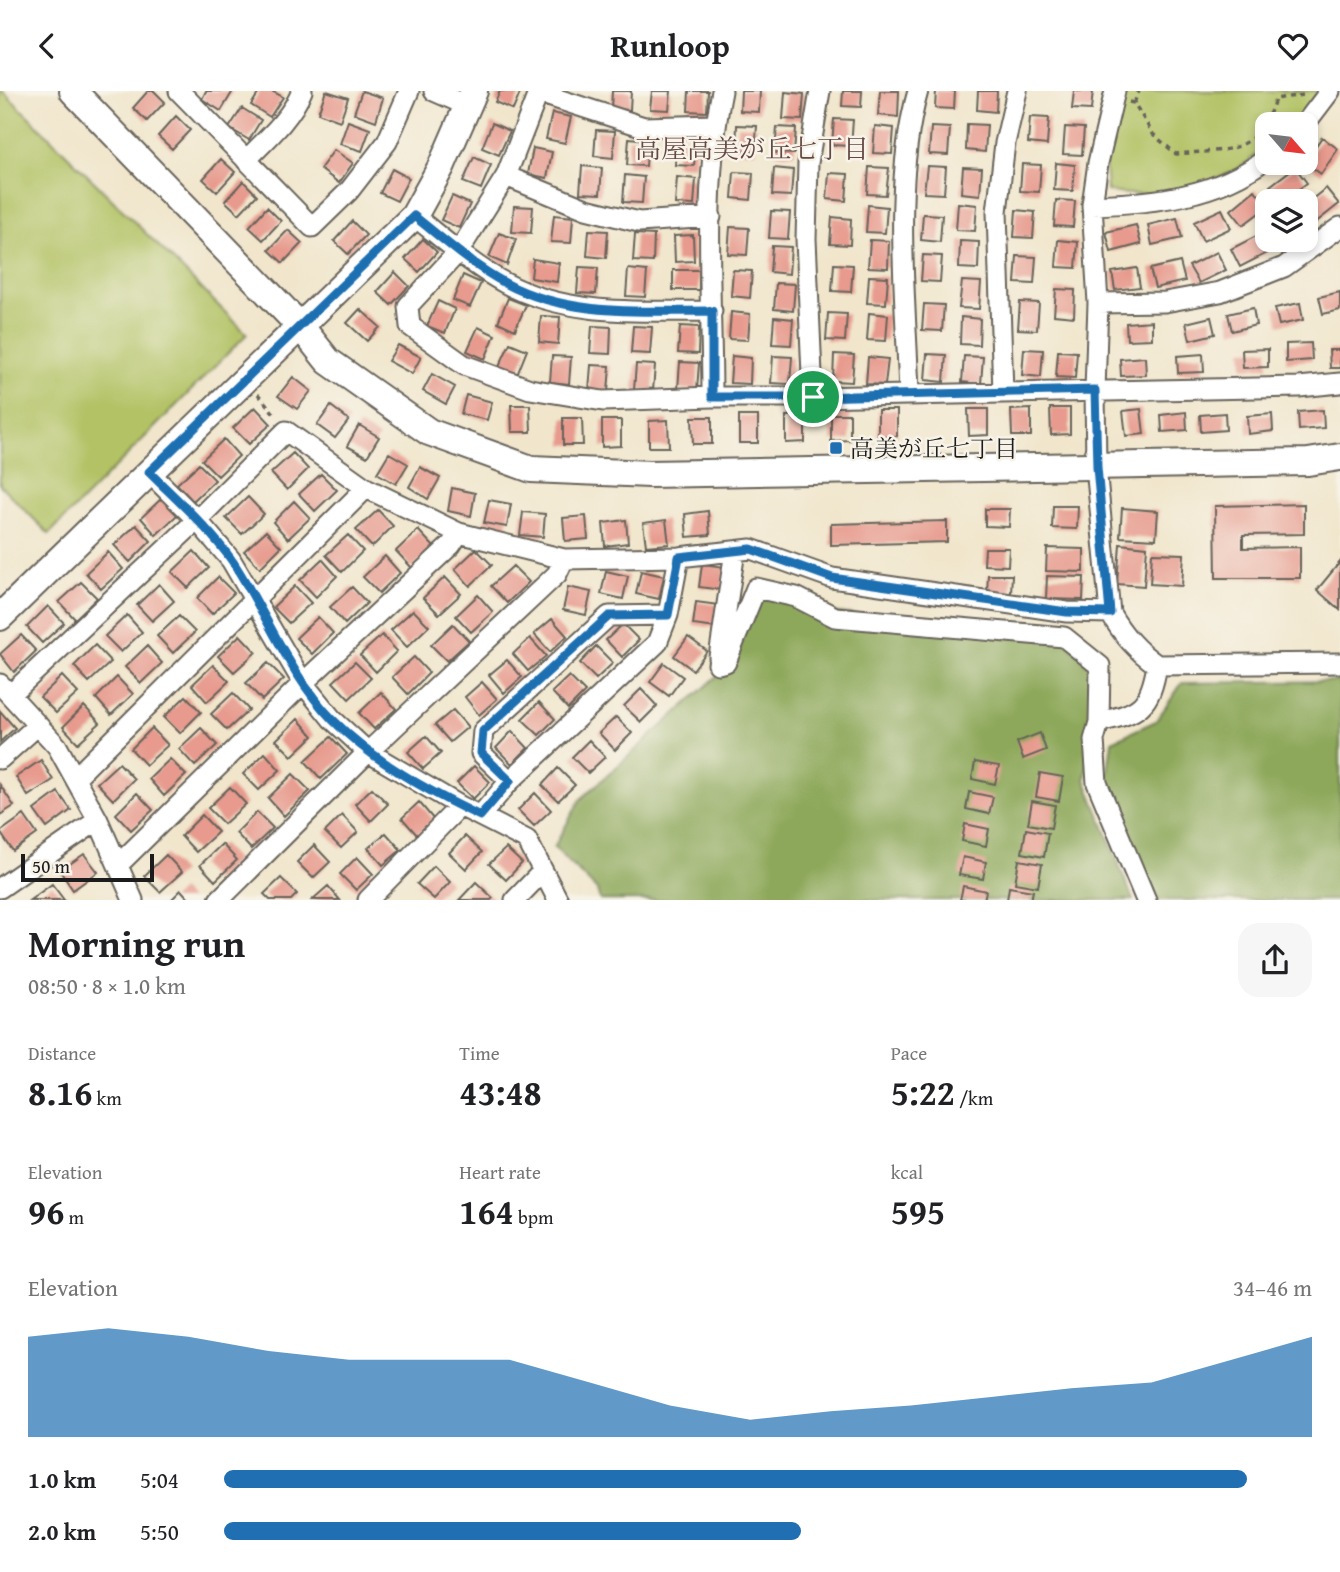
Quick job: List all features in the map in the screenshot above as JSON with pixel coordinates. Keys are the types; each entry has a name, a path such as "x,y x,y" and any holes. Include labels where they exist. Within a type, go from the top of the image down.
{"street":[{"path":"73,91 301,327 327,361 429,432 531,469 650,474 1097,467 1308,461 1340,457"},
{"path":"179,91 312,227 349,191 387,142 409,91"},
{"path":"246,160 276,130 298,101 302,91"},
{"path":"0,617 414,216 441,167 471,99 434,91"},
{"path":"712,397 711,217 715,125 722,91"},
{"path":"813,397 806,239 807,188 808,163 820,91"},
{"path":"909,394 902,201 912,112 918,91"},
{"path":"1003,393 997,212 1005,143 1017,91"},
{"path":"1314,112 1330,91"},
{"path":"715,125 644,127 539,92 506,176 460,251 408,306 410,326 464,365 530,389 603,401 1299,387 1340,383"},
{"path":"1114,95 1098,163 1092,205 1098,303 1095,390 1097,467 1110,613 1121,633 1136,650 1157,665 1340,663"},
{"path":"1092,205 1134,204 1195,195 1255,168"},
{"path":"506,176 586,209 639,222 711,217"},
{"path":"414,216 505,283 558,305 624,311 712,311"},
{"path":"1098,303 1165,302 1220,292 1284,267 1340,227"},
{"path":"134,900 98,820 57,746 5,689 197,520 286,431 366,488 459,533 564,559 679,557 751,549 832,578 1067,612 1110,613"},
{"path":"149,472 232,560 303,683 332,719 368,752 460,806 527,840 558,900"},
{"path":"75,778 366,488"},
{"path":"118,865 303,683 452,545 459,533"},
{"path":"735,551 718,664 726,662 756,588 796,597 835,617 1064,637 1100,666 1098,722 1094,740 1097,783 1146,900"},
{"path":"480,816 510,781 657,643 668,615 679,557"},
{"path":"219,900 368,752 557,574 564,559"},
{"path":"510,781 481,753 483,731 609,616 668,615"},
{"path":"1098,722 1127,716 1143,705 1154,685 1157,665"},
{"path":"0,759 38,725"},
{"path":"368,900 460,806"},
{"path":"0,888 98,820"},
{"path":"515,900 543,871"}],"path":[{"path":"1134,103 1139,91"},
{"path":"1114,95 1134,103 1153,134 1176,154 1238,148 1256,136 1270,114 1275,99 1274,91"},
{"path":"1275,99 1309,93"},
{"path":"245,381 271,407 286,431"}],"green space":[{"path":"0,91 3,91 247,334 49,534 0,485"},
{"path":"1126,91 1320,91 1302,112 1255,112 1255,156 1236,170 1206,183 1156,193 1107,191 1105,163"},
{"path":"766,590 837,613 1062,636 1102,680 1085,779 1133,900 600,900 597,890 554,847 580,800 724,670"},
{"path":"1340,681 1340,900 1156,900 1107,778 1112,741 1156,721 1182,683"}],"building":[{"path":"148,91 154,91 165,102 147,121 133,108"},
{"path":"206,91 233,91 221,111 202,99"},
{"path":"260,91 272,91 283,97 270,117 251,105"},
{"path":"326,91 348,98 340,121 318,113"},
{"path":"362,91 383,98 376,121 354,113"},
{"path":"500,91 521,91 513,110 495,102"},
{"path":"612,91 631,91 630,110 611,109"},
{"path":"652,91 671,91 669,110 650,109"},
{"path":"689,91 708,91 707,112 688,111"},
{"path":"741,91 760,91 759,112 740,111"},
{"path":"843,91 862,91 861,107 842,106"},
{"path":"880,91 899,91 898,117 878,115"},
{"path":"936,91 955,91 954,109 935,108"},
{"path":"978,91 997,91 996,112 977,110"},
{"path":"1074,91 1093,91 1091,110 1072,109"},
{"path":"785,92 804,94 802,120 783,119"},
{"path":"242,108 261,120 249,140 229,128"},
{"path":"552,113 571,117 565,143 546,139"},
{"path":"176,116 190,130 172,149 158,136"},
{"path":"1030,117 1049,118 1047,145 1028,143"},
{"path":"834,119 853,120 851,146 832,145"},
{"path":"348,121 370,129 362,151 340,144"},
{"path":"492,123 510,131 499,155 482,148"},
{"path":"967,124 987,125 985,152 966,150"},
{"path":"737,125 757,126 755,152 736,151"},
{"path":"875,126 894,128 892,154 873,153"},
{"path":"777,127 796,128 794,154 775,153"},
{"path":"931,127 950,128 948,155 929,154"},
{"path":"1065,127 1084,128 1082,155 1063,154"},
{"path":"596,130 615,131 613,158 594,156"},
{"path":"1322,137 1338,149 1321,174 1318,172 1318,143"},
{"path":"629,138 648,140 646,166 627,165"},
{"path":"677,138 696,140 694,166 675,165"},
{"path":"533,148 552,152 547,178 528,174"},
{"path":"334,150 353,163 339,183 320,169"},
{"path":"474,157 491,165 481,189 463,182"},
{"path":"221,159 235,172 217,192 203,179"},
{"path":"1056,163 1075,165 1073,191 1054,190"},
{"path":"1022,164 1041,165 1039,192 1020,191"},
{"path":"582,166 602,168 600,194 580,193"},
{"path":"927,166 946,167 944,194 924,193"},
{"path":"869,167 889,168 886,195 867,194"},
{"path":"963,167 982,168 980,195 961,193"},
{"path":"774,168 793,170 791,196 772,195"},
{"path":"392,169 409,178 397,201 380,193"},
{"path":"734,172 753,173 751,200 732,198"},
{"path":"829,173 848,174 846,201 827,199"},
{"path":"625,175 644,177 642,203 623,202"},
{"path":"1284,175 1301,175 1307,183 1299,189 1273,189 1270,186"},
{"path":"677,177 696,179 694,205 675,204"},
{"path":"243,181 257,195 239,214 225,201"},
{"path":"1326,188 1339,204 1318,221 1318,194"},
{"path":"1255,190 1255,216 1243,225 1231,210"},
{"path":"452,196 470,204 459,228 441,220"},
{"path":"1056,200 1075,201 1073,227 1054,226"},
{"path":"958,203 977,205 975,231 956,230"},
{"path":"868,205 887,207 885,233 866,232"},
{"path":"514,206 533,207 531,233 512,232"},
{"path":"267,207 281,221 263,240 249,227"},
{"path":"1222,209 1231,228 1203,241 1194,222"},
{"path":"1016,210 1035,212 1033,238 1014,237"},
{"path":"771,211 790,212 788,239 769,238"},
{"path":"923,214 942,215 940,242 921,240"},
{"path":"554,215 573,217 571,243 551,242"},
{"path":"832,217 851,219 850,245 830,244"},
{"path":"1177,218 1182,238 1152,245 1148,225"},
{"path":"352,221 366,235 348,254 334,241"},
{"path":"1136,225 1141,244 1111,252 1106,232"},
{"path":"730,227 749,228 747,255 728,254"},
{"path":"288,230 302,243 283,263 269,250"},
{"path":"589,230 608,231 606,258 587,256"},
{"path":"499,233 516,239 507,265 489,257"},
{"path":"635,234 654,235 653,262 633,261"},
{"path":"693,235 694,261 675,262 674,236"},
{"path":"1255,237 1255,252 1267,253 1240,267 1231,249"},
{"path":"423,239 437,252 419,272 405,259"},
{"path":"870,240 889,241 888,268 868,267"},
{"path":"1058,240 1078,242 1076,268 1056,267"},
{"path":"960,241 979,242 978,269 959,268"},
{"path":"772,246 791,247 789,274 770,272"},
{"path":"1217,252 1226,270 1199,283 1189,266"},
{"path":"923,255 942,256 940,282 921,281"},
{"path":"1017,256 1036,257 1034,284 1015,283"},
{"path":"533,259 559,263 557,282 531,278"},
{"path":"1180,262 1185,281 1155,288 1150,269"},
{"path":"834,264 853,265 851,292 832,291"},
{"path":"579,267 598,268 596,294 577,293"},
{"path":"1137,268 1140,287 1115,290 1112,272"},
{"path":"628,269 647,271 645,297 626,296"},
{"path":"673,270 699,270 699,290 673,290"},
{"path":"733,270 752,271 750,298 731,296"},
{"path":"395,272 409,286 391,305 377,292"},
{"path":"463,275 481,283 470,307 453,300"},
{"path":"869,276 888,277 886,304 867,303"},
{"path":"962,281 981,282 979,309 959,308"},
{"path":"776,283 795,284 793,311 774,309"},
{"path":"1056,289 1075,290 1074,317 1054,315"},
{"path":"1340,292 1340,310 1323,314 1319,297"},
{"path":"508,298 526,305 515,330 498,322"},
{"path":"438,301 455,309 445,333 427,326"},
{"path":"1020,302 1039,303 1037,330 1018,329"},
{"path":"1300,303 1303,320 1279,325 1275,308"},
{"path":"924,304 944,305 942,331 922,330"},
{"path":"1253,308 1256,325 1232,331 1228,314"},
{"path":"360,309 380,327 367,341 347,323"},
{"path":"731,312 750,314 748,340 729,339"},
{"path":"828,313 847,314 845,341 826,340"},
{"path":"869,313 888,315 886,341 867,340"},
{"path":"541,316 560,317 558,344 539,342"},
{"path":"774,317 793,319 791,345 772,344"},
{"path":"961,317 980,319 979,345 960,344"},
{"path":"1211,317 1215,334 1190,340 1186,323"},
{"path":"1152,321 1152,339 1127,340 1126,323"},
{"path":"592,326 611,327 610,354 590,353"},
{"path":"633,326 652,327 650,354 631,353"},
{"path":"680,326 699,327 698,354 678,353"},
{"path":"478,327 495,335 485,359 467,351"},
{"path":"510,343 527,350 517,375 499,367"},
{"path":"1311,343 1312,360 1286,362 1286,344"},
{"path":"398,345 421,357 412,374 388,361"},
{"path":"1024,349 1043,350 1041,377 1022,375"},
{"path":"1268,349 1268,367 1243,368 1242,350"},
{"path":"1329,350 1340,350 1340,368 1330,368"},
{"path":"1058,351 1077,352 1075,378 1056,377"},
{"path":"834,354 854,355 852,382 833,381"},
{"path":"927,354 946,355 944,382 925,380"},
{"path":"1203,354 1204,372 1178,373 1177,356"},
{"path":"552,356 571,357 569,384 550,382"},
{"path":"732,356 751,358 750,384 730,383"},
{"path":"773,356 792,357 790,384 771,383"},
{"path":"964,356 983,357 981,384 962,382"},
{"path":"868,357 888,359 885,385 866,384"},
{"path":"1145,357 1146,375 1121,376 1120,359"},
{"path":"680,362 699,363 697,390 678,389"},
{"path":"636,364 655,365 653,391 634,390"},
{"path":"591,365 610,366 608,392 589,391"},
{"path":"432,374 455,387 446,404 423,391"},
{"path":"293,377 311,391 297,409 278,396"},
{"path":"466,395 492,402 487,420 461,414"},
{"path":"511,405 530,405 531,432 512,432"},
{"path":"331,406 349,420 335,438 317,425"},
{"path":"255,407 271,424 249,444 233,428"},
{"path":"1050,408 1070,408 1070,434 1051,435"},
{"path":"968,409 988,409 988,435 969,436"},
{"path":"1031,409 1031,436 1012,436 1011,410"},
{"path":"1141,409 1144,434 1126,436 1123,411"},
{"path":"878,410 897,410 897,436 878,437"},
{"path":"1323,410 1324,428 1299,430 1298,412"},
{"path":"1186,412 1187,430 1162,432 1161,415"},
{"path":"1225,413 1226,430 1201,432 1200,415"},
{"path":"831,414 850,414 850,440 831,441"},
{"path":"1272,414 1273,431 1248,434 1247,416"},
{"path":"805,415 805,442 786,443 786,416"},
{"path":"739,416 758,416 758,443 739,443"},
{"path":"692,417 712,417 712,444 693,444"},
{"path":"563,418 582,418 583,445 563,445"},
{"path":"602,420 621,420 621,446 602,447"},
{"path":"668,420 669,447 649,447 649,421"},
{"path":"359,425 379,437 367,457 347,446"},
{"path":"224,439 239,456 218,476 202,460"},
{"path":"293,453 308,469 287,490 271,473"},
{"path":"389,453 408,464 396,484 377,473"},
{"path":"199,464 215,480 193,501 177,484"},
{"path":"420,467 440,478 428,499 409,487"},
{"path":"321,474 337,490 315,511 299,494"},
{"path":"452,488 475,493 471,516 448,511"},
{"path":"248,497 264,514 242,534 226,518"},
{"path":"162,498 178,514 156,535 141,518"},
{"path":"489,500 511,504 507,527 484,523"},
{"path":"294,501 310,518 288,539 273,522"},
{"path":"1304,504 1304,534 1243,535 1243,548 1300,547 1300,578 1216,578 1215,506"},
{"path":"1053,506 1078,506 1077,529 1052,528"},
{"path":"1122,508 1158,511 1156,539 1120,537"},
{"path":"985,509 1010,509 1009,527 985,526"},
{"path":"378,510 393,526 372,547 356,530"},
{"path":"708,511 710,535 687,537 685,514"},
{"path":"523,512 545,514 543,537 520,535"},
{"path":"586,516 588,539 565,541 563,518"},
{"path":"626,520 628,543 605,546 603,523"},
{"path":"666,520 669,544 646,546 643,523"},
{"path":"947,521 947,542 831,545 831,524"},
{"path":"136,525 151,541 130,562 114,545"},
{"path":"418,530 434,547 412,568 396,551"},
{"path":"266,531 281,547 260,568 244,551"},
{"path":"348,535 363,551 342,572 326,555"},
{"path":"1120,544 1147,547 1144,586 1117,584"},
{"path":"985,548 1009,548 1008,566 984,565"},
{"path":"1047,548 1084,549 1084,572 1046,571"},
{"path":"476,549 492,565 470,586 455,569"},
{"path":"194,551 209,568 188,588 172,572"},
{"path":"108,552 123,569 101,589 86,573"},
{"path":"1152,553 1184,554 1182,586 1150,584"},
{"path":"385,556 400,573 379,593 363,577"},
{"path":"322,559 337,576 316,597 300,580"},
{"path":"1340,562 1340,610 1317,590"},
{"path":"702,564 725,567 722,590 699,587"},
{"path":"513,566 529,582 507,603 491,586"},
{"path":"606,571 628,576 623,599 601,594"},
{"path":"641,571 664,576 659,599 636,594"},
{"path":"988,575 1012,575 1011,593 987,593"},
{"path":"1047,576 1084,577 1083,600 1046,599"},
{"path":"218,577 234,593 212,614 197,598"},
{"path":"445,577 461,594 439,614 423,598"},
{"path":"81,582 97,598 75,619 59,602"},
{"path":"159,584 174,601 152,621 137,605"},
{"path":"295,586 311,603 289,623 273,607"},
{"path":"352,587 367,603 345,624 330,607"},
{"path":"568,587 591,592 586,615 563,610"},
{"path":"478,595 493,612 471,632 456,616"},
{"path":"696,602 719,605 716,628 693,625"},
{"path":"48,606 64,623 42,643 27,627"},
{"path":"413,610 429,626 407,647 391,630"},
{"path":"127,615 142,632 121,652 105,636"},
{"path":"179,616 195,632 173,653 157,636"},
{"path":"318,617 333,633 312,654 296,638"},
{"path":"552,619 567,636 550,652 534,634"},
{"path":"453,624 469,641 447,661 431,645"},
{"path":"623,624 639,640 622,657 606,640"},
{"path":"21,635 36,651 14,672 0,654"},
{"path":"240,635 256,652 234,672 218,656"},
{"path":"382,635 397,651 376,672 360,655"},
{"path":"688,637 707,651 693,670 674,656"},
{"path":"530,638 546,656 528,671 513,654"},
{"path":"95,645 111,662 89,682 74,666"},
{"path":"147,646 162,663 141,683 125,667"},
{"path":"596,646 613,663 596,679 580,663"},
{"path":"414,657 429,673 408,694 392,677"},
{"path":"507,660 522,677 504,693 489,675"},
{"path":"355,662 371,678 349,699 333,682"},
{"path":"268,663 284,679 262,700 246,683"},
{"path":"664,663 683,677 669,696 650,682"},
{"path":"213,665 229,681 207,702 192,685"},
{"path":"62,676 78,693 56,713 40,697"},
{"path":"569,676 585,692 568,709 552,692"},
{"path":"117,677 133,694 111,715 96,698"},
{"path":"482,682 497,699 479,715 465,697"},
{"path":"641,689 657,706 641,722 624,706"},
{"path":"381,692 396,709 374,729 359,713"},
{"path":"233,693 249,710 227,730 211,714"},
{"path":"186,696 201,712 180,733 164,717"},
{"path":"539,702 555,719 539,735 522,719"},
{"path":"84,706 100,723 78,743 63,727"},
{"path":"453,710 468,727 450,742 435,725"},
{"path":"0,711 15,728 0,742"},
{"path":"616,717 632,733 615,750 599,733"},
{"path":"298,719 313,736 292,756 276,740"},
{"path":"152,728 168,745 146,765 131,749"},
{"path":"201,728 217,745 195,766 179,749"},
{"path":"512,731 528,748 512,764 496,748"},
{"path":"1040,733 1046,750 1023,759 1017,742"},
{"path":"426,736 441,753 423,769 408,752"},
{"path":"331,737 347,754 321,779 305,761"},
{"path":"589,740 605,757 588,773 572,757"},
{"path":"265,753 280,770 259,790 243,774"},
{"path":"170,759 186,775 164,796 149,779"},
{"path":"41,760 53,780 28,796 16,777"},
{"path":"975,762 999,766 995,784 972,779"},
{"path":"119,763 134,779 113,800 97,783"},
{"path":"474,766 490,782 473,799 457,783"},
{"path":"558,768 575,785 558,801 542,785"},
{"path":"1040,773 1063,777 1059,801 1036,797"},
{"path":"293,774 310,791 284,816 268,798"},
{"path":"0,785 14,806 0,815"},
{"path":"230,787 246,804 224,824 208,808"},
{"path":"372,788 388,804 371,821 355,804"},
{"path":"58,792 71,810 47,828 34,810"},
{"path":"969,792 993,797 989,814 966,809"},
{"path":"137,793 153,810 131,830 116,814"},
{"path":"535,793 551,810 534,826 518,810"},
{"path":"1032,801 1055,805 1051,828 1028,824"},
{"path":"419,802 434,820 417,835 402,818"},
{"path":"257,812 273,828 251,849 236,833"},
{"path":"24,815 37,834 13,851 0,832"},
{"path":"202,815 218,832 196,852 181,836"},
{"path":"342,815 358,832 341,848 325,832"},
{"path":"965,824 989,829 986,846 962,841"},
{"path":"1026,829 1048,833 1044,857 1022,853"},
{"path":"386,833 401,850 383,865 368,848"},
{"path":"465,836 482,852 466,869 449,853"},
{"path":"222,844 237,860 215,881 200,865"},
{"path":"314,845 330,862 313,878 297,862"},
{"path":"506,848 522,863 506,880 489,864"},
{"path":"84,854 98,872 73,890 60,871"},
{"path":"166,855 182,872 160,892 144,876"},
{"path":"357,857 373,874 356,890 340,874"},
{"path":"963,857 986,862 983,879 959,875"},
{"path":"1019,860 1042,864 1038,887 1015,883"},
{"path":"434,866 450,882 434,899 417,884"},
{"path":"281,878 297,894 291,900 270,900 264,894"},
{"path":"476,882 493,898 459,900"},
{"path":"52,884 64,900 30,900"},
{"path":"328,886 340,900 312,900"},
{"path":"963,886 986,891 984,900 960,900"},
{"path":"1009,887 1033,891 1031,900 1007,900"},
{"path":"181,890 190,900 171,900"}],"place":[{"name":"高美が丘七丁目","path":"836,448"}],"district":[{"name":"高屋高美が丘七丁目","path":"752,148"}],"route":[{"path":"414,216 505,283 558,305 624,311 712,311 712,397 813,397 1095,390 1097,467 1110,613 1067,612 832,578 751,549 679,557 668,615 609,616 483,731 481,753 510,781 480,816 368,752 332,719 303,683 232,560 149,472 414,216"}]}
